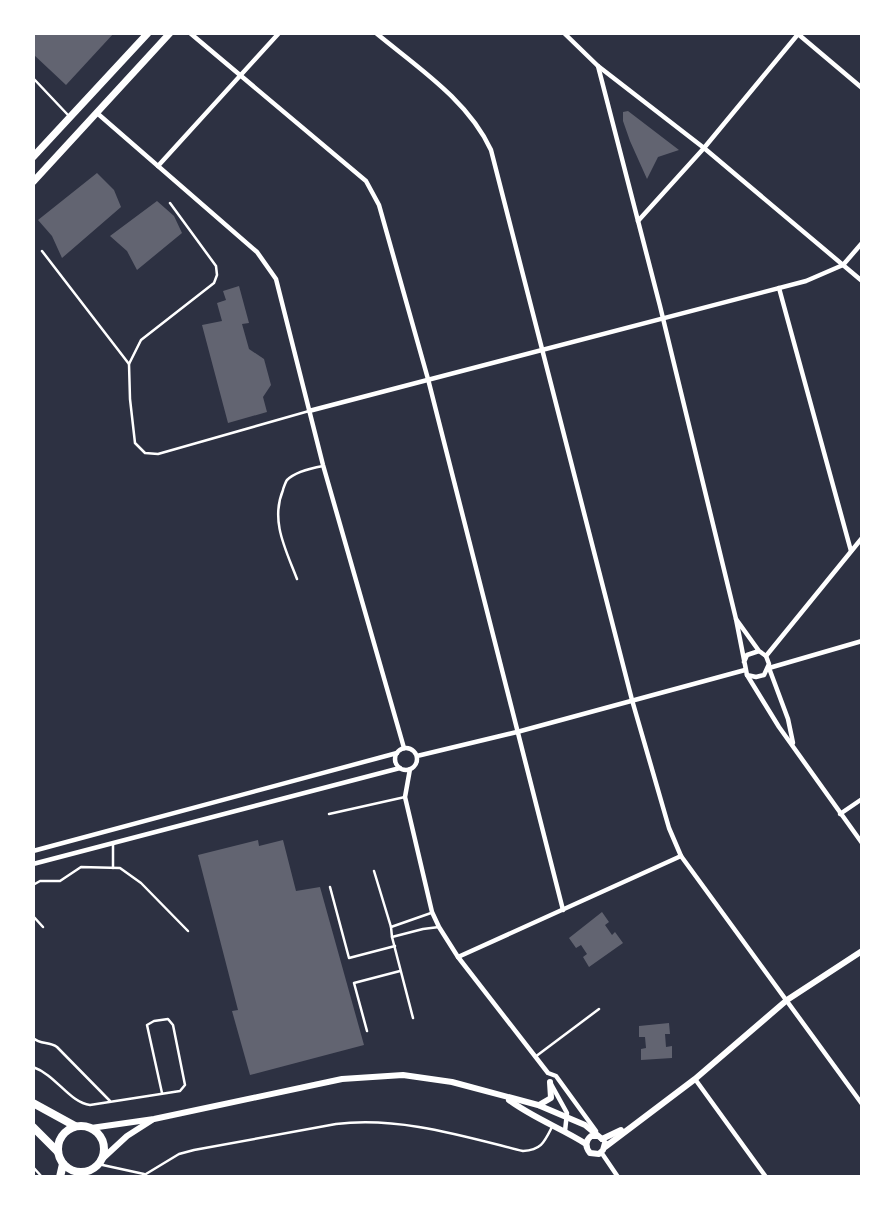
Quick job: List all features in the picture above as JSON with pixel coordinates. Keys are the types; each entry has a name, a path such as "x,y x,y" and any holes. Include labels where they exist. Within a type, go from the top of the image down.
{"main road":[{"path":"33,157 148,33"},
{"path":"33,182 170,33"},
{"path":"33,1102 75,1126 91,1128 102,1139 103,1154 87,1177"},
{"path":"58,1153 63,1133 75,1126"},
{"path":"33,1127 69,1169 82,1172 98,1164"},
{"path":"60,1177 63,1164"}],"street":[{"path":"190,33 366,181 374,193 428,379 563,911"},
{"path":"158,166 279,33"},
{"path":"376,33 469,113 482,130 491,150 632,700 669,828 681,856 862,1104"},
{"path":"564,33 597,66 704,148 862,281"},
{"path":"638,222 704,148 798,34 862,88"},
{"path":"597,66 663,319 736,619 746,673 779,727 862,843"},
{"path":"97,113 257,252 276,279 323,466 404,748"},
{"path":"309,411 806,281 843,265 862,243"},
{"path":"779,288 851,551"},
{"path":"766,656 862,538"},
{"path":"736,619 759,651 766,656 788,719 794,747"},
{"path":"417,756 746,673 760,677 769,668 862,641"},
{"path":"744,662 747,655 759,651"},
{"path":"33,851 397,753 404,748 412,750 417,756 416,764 410,769 405,796 432,912 458,957 548,1073 551,1098 538,1105"},
{"path":"397,753 396,761 400,768"},
{"path":"33,864 400,768 410,769"},
{"path":"840,814 862,799"},
{"path":"458,957 681,856"},
{"path":"507,1099 525,1112 553,1124 586,1144 590,1153 603,1150 629,1127 695,1079 787,1000 862,951"},
{"path":"548,1073 556,1076 600,1137 603,1150 618,1177"},
{"path":"91,1128 154,1119 341,1079 383,1075 452,1082 507,1099 538,1105 585,1125 600,1137"},
{"path":"695,1079 766,1177"},
{"path":"550,1082 565,1105 565,1131"},
{"path":"98,1164 127,1136 154,1119"},
{"path":"586,1144 591,1136 600,1137 629,1127"}],"lane":[{"path":"33,78 70,117"},
{"path":"170,203 216,266 217,275 214,284 141,340 129,364 135,443 145,453 158,454 309,411"},
{"path":"42,251 129,364"},
{"path":"297,579 281,535 276,516 277,503 287,480 306,470 323,466"},
{"path":"329,814 405,796"},
{"path":"113,842 113,868"},
{"path":"33,885 40,881 60,881 81,867 120,868 128,872 188,931"},
{"path":"374,871 413,1018"},
{"path":"330,887 349,958 395,946"},
{"path":"391,927 432,912"},
{"path":"33,916 43,927"},
{"path":"392,937 419,929 439,927"},
{"path":"367,1031 354,982 400,971"},
{"path":"535,1057 599,1009"},
{"path":"33,1068 52,1077 82,1104 110,1101 162,1094 180,1091 185,1086 173,1025 168,1019 147,1025 162,1094"},
{"path":"33,1038 37,1042 57,1047 110,1101"},
{"path":"98,1164 142,1176 179,1154 194,1150 359,1121 403,1125 523,1151 535,1150 545,1141 553,1124"},
{"path":"33,1167 42,1177"}],"building":[{"path":"33,33 114,33 66,85 33,54"},
{"path":"628,111 679,150 658,157 647,179 623,121 623,112"},
{"path":"97,173 114,190 121,207 62,258 52,236 38,220"},
{"path":"157,201 174,216 182,233 137,270 127,251 110,236"},
{"path":"239,286 249,323 242,324 249,349 264,359 271,385 263,397 267,412 228,423 202,325 222,321 217,303 226,300 223,291"},
{"path":"258,840 259,846 283,840 296,891 320,887 364,1045 250,1075 232,1011 238,1010 198,855"},
{"path":"602,912 609,922 605,925 612,935 615,932 623,943 589,967 583,957 587,954 581,945 576,948 569,938"},
{"path":"669,1023 670,1034 665,1034 666,1047 672,1046 672,1058 641,1060 641,1049 646,1048 645,1037 639,1037 639,1026"}]}
